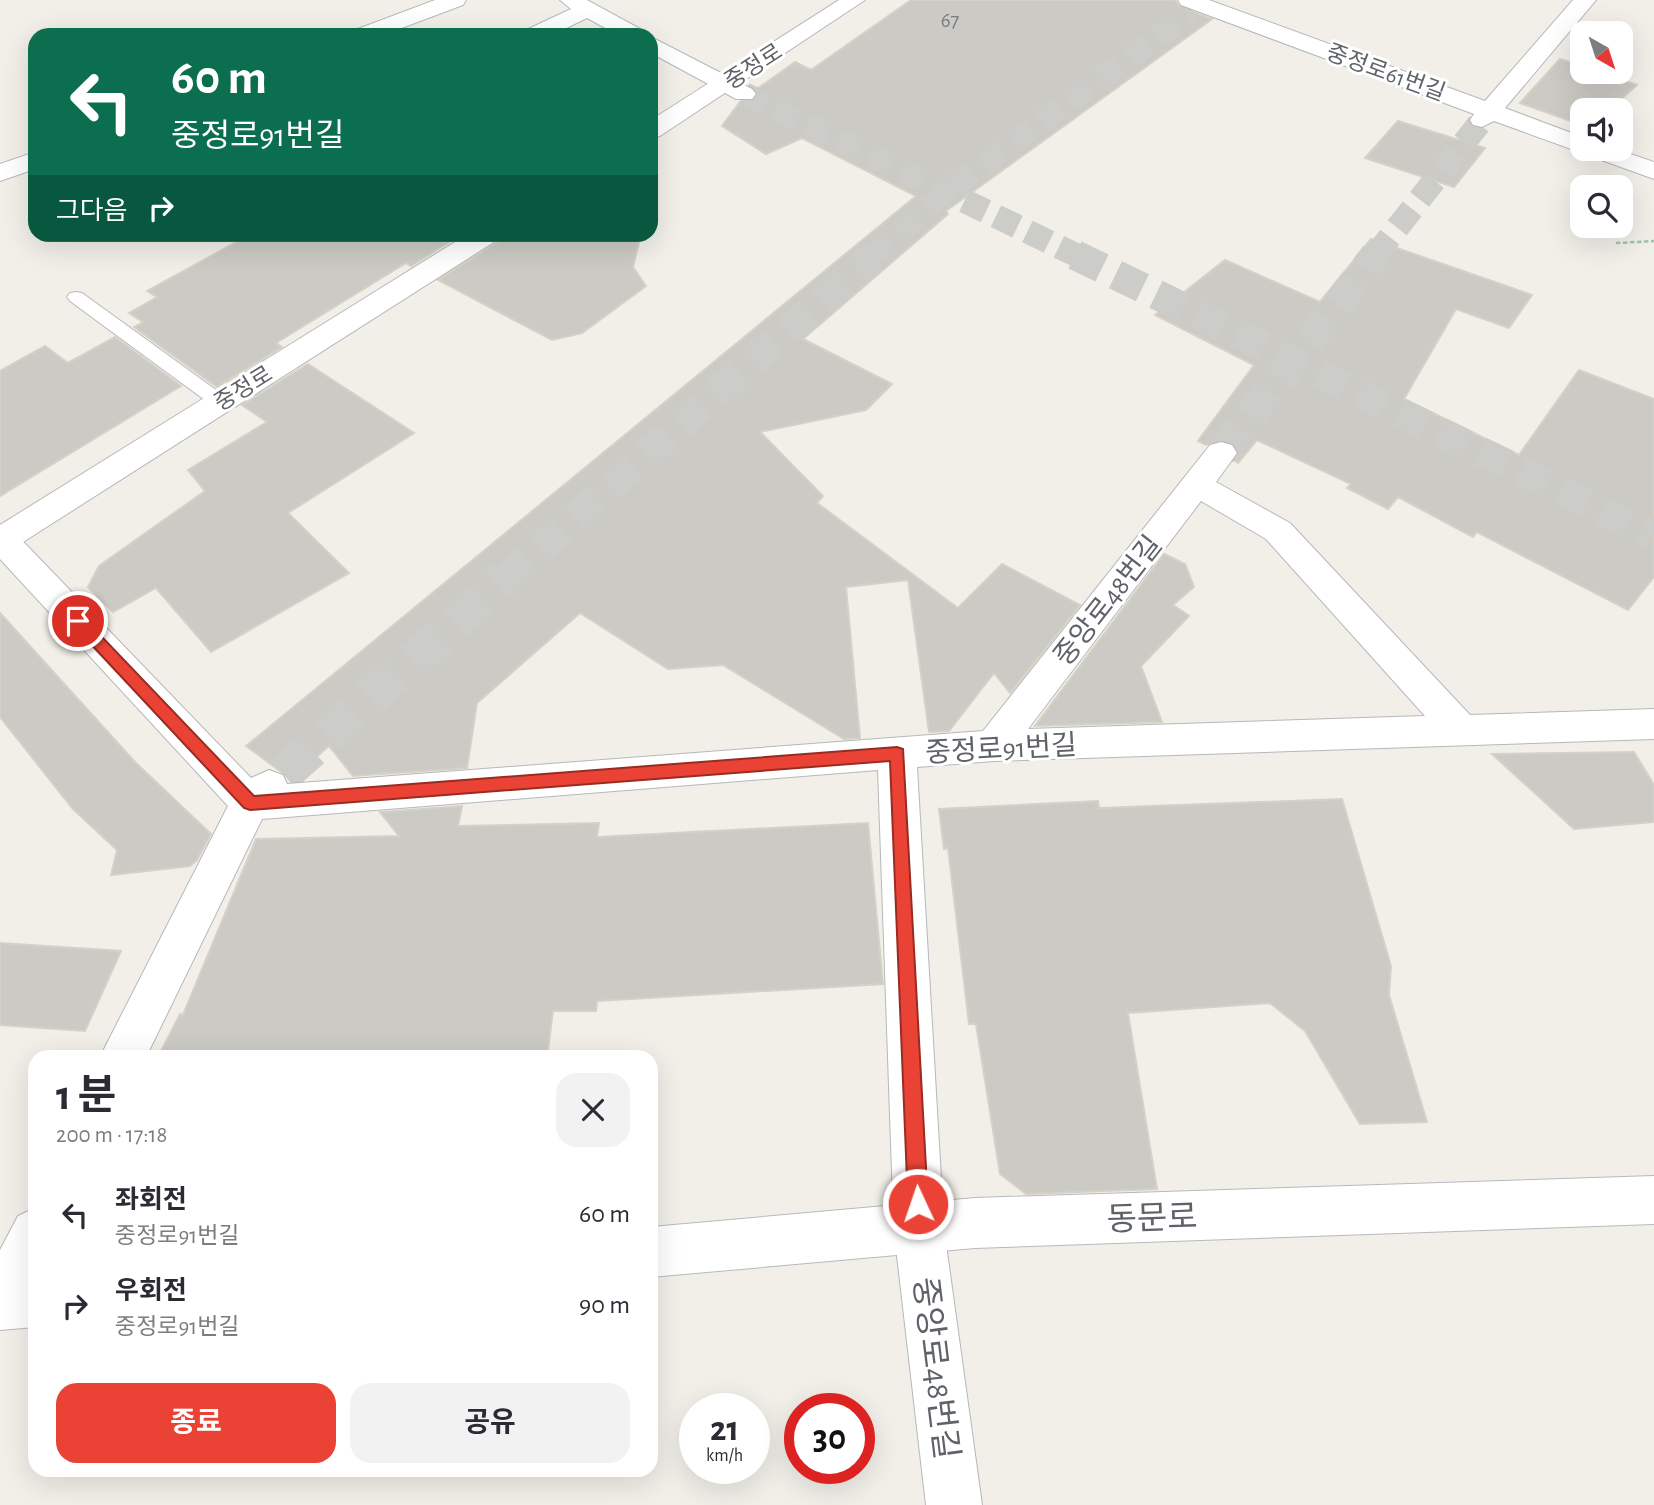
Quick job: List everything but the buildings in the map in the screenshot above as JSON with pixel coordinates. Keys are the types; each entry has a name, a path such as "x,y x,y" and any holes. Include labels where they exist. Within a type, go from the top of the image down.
{"street":[{"path":"381,28 455,0"},
{"name":"중정로","path":"658,127 734,89 854,0"},
{"path":"1486,115 1585,0"},
{"name":"중정로61번길","path":"1198,4 1486,115 1570,141"},
{"path":"544,28 579,5 622,28"},
{"path":"658,48 734,89"},
{"path":"1626,161 1654,171"},
{"path":"0,173 28,163"},
{"path":"0,191 28,186"},
{"name":"중정로","path":"0,540 474,242"},
{"name":"중앙로48번길","path":"994,746 1220,453"},
{"path":"1194,486 1209,491 1278,531 1461,731"},
{"path":"0,540 250,803"},
{"name":"중정로91번길","path":"250,803 994,746 1654,724"},
{"name":"중앙로48번길","path":"897,754 919,1230 954,1505"},
{"path":"126,1050 250,803 283,774"},
{"name":"동문로","path":"658,1251 975,1223 1654,1199"},
{"path":"28,1248 0,1304 28,1302"}],"lane":[{"path":"76,297 220,402"}],"path":[{"path":"1616,243 1654,241"}],"tunnel":[{"path":"872,256 946,191 1193,11"},
{"path":"744,94 1078,256"},
{"path":"1375,256 1482,120"},
{"path":"504,580 874,255"},
{"path":"1075,255 1654,536"},
{"path":"1221,453 1376,255"},
{"path":"283,774 506,578"}],"route":[{"path":"78,621 250,803 897,754 918,1204"}]}
